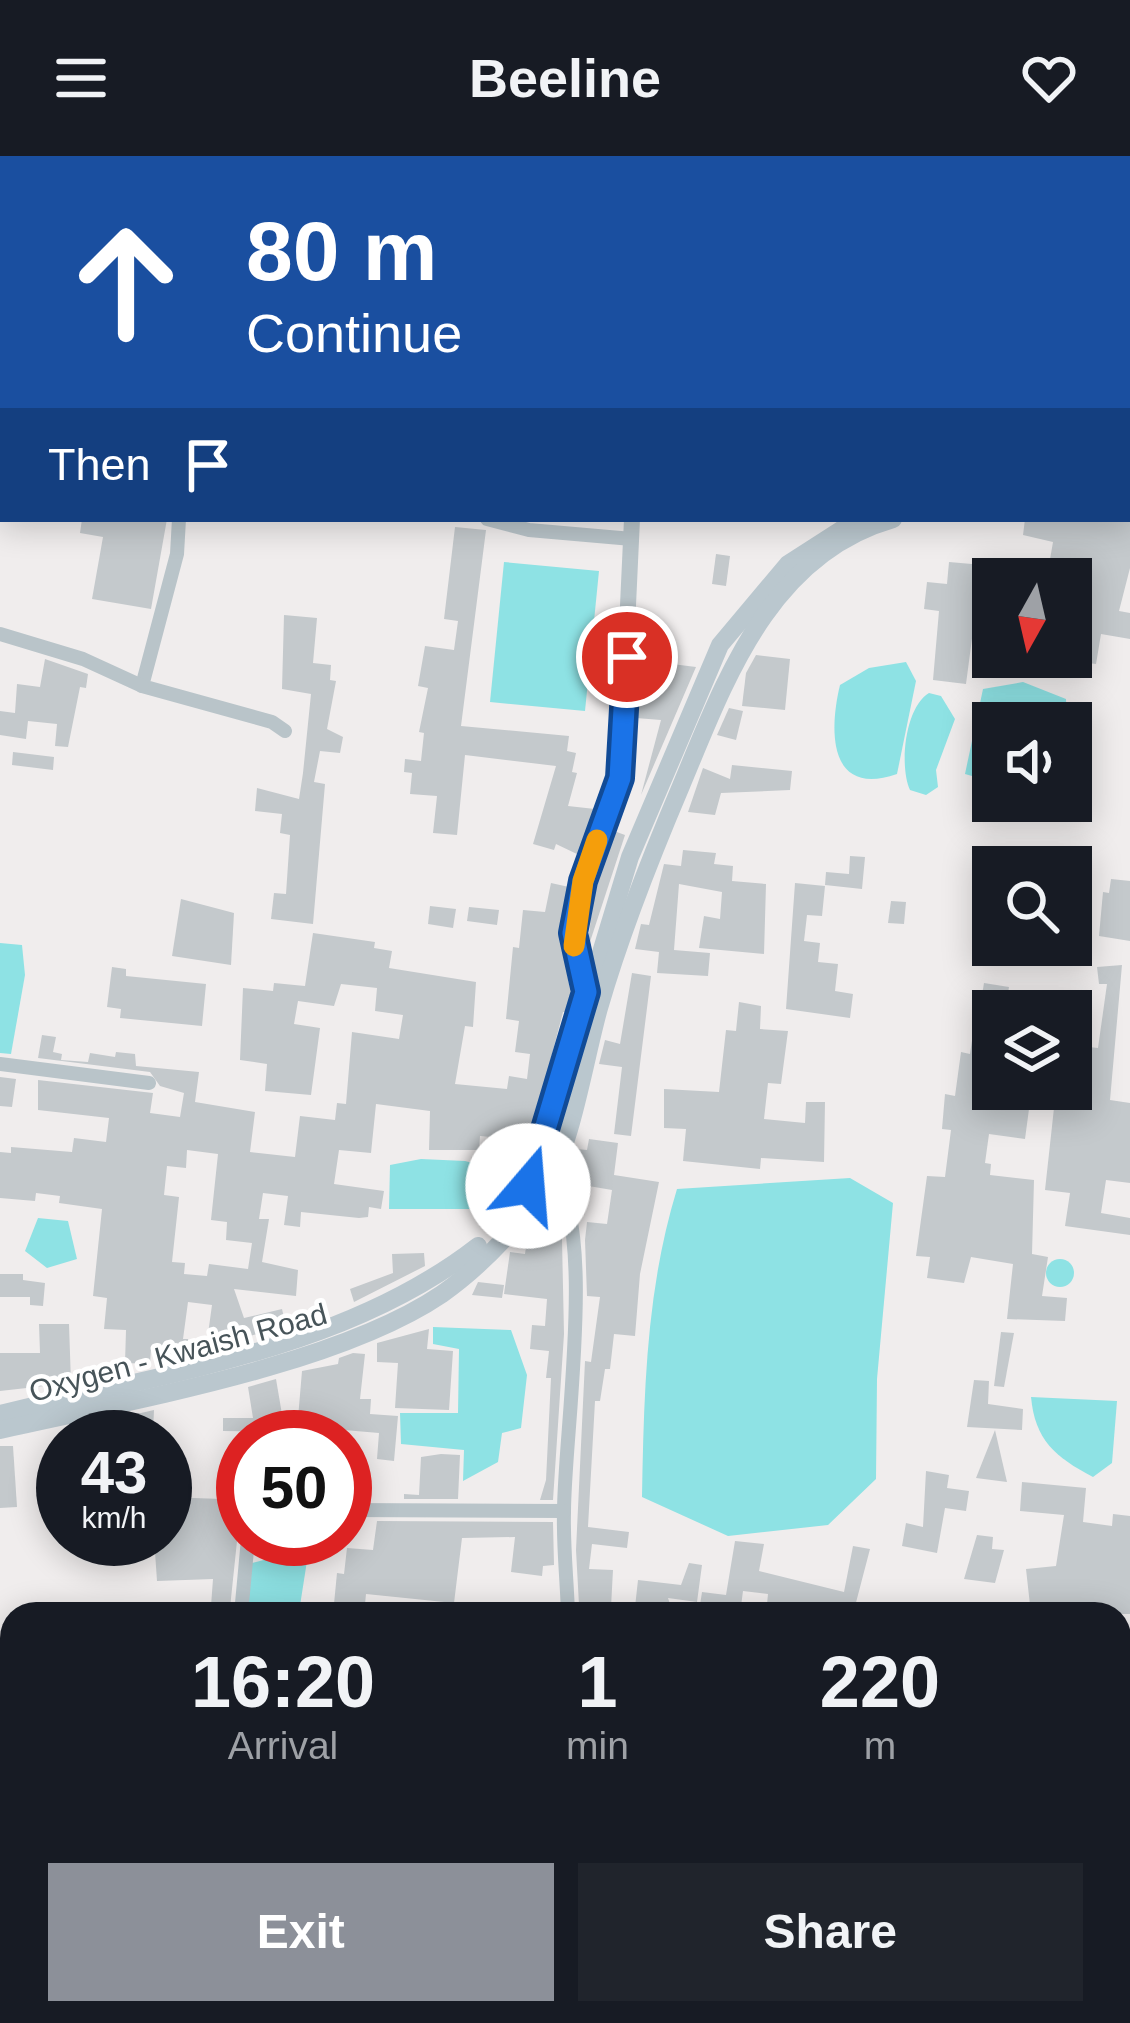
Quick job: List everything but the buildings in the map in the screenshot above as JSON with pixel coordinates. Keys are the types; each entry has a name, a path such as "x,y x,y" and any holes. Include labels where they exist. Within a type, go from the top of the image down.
{"main road":[{"name":"Oxygen - Kwaish Road","path":"0,1414 251,1352 354,1318 422,1287 476,1248 510,1215 528,1186 593,998 737,653 839,529 877,522"},
{"name":"Oxygen - Kwaish Road","path":"0,1430 246,1372 361,1334 442,1294 508,1233 553,1172 593,998"}],"street":[{"path":"142,686 177,554 179,522"},
{"path":"498,522 529,530 632,526 620,778 583,881 573,933 593,998"},
{"path":"0,634 83,659 142,686 272,722 285,730"},
{"path":"0,1064 149,1083"},
{"path":"553,1172 571,1203 574,1280 564,1510 568,1602"},
{"path":"372,1510 564,1510"},
{"path":"242,1602 245,1566"}],"water":[{"path":"504,562 599,571 585,711 490,702"},
{"path":"906,662 916,681 897,774 857,777 838,755 835,739 840,685 869,668"},
{"path":"1023,682 1066,702 980,702 983,689"},
{"path":"929,693 941,696 955,719 936,770 938,787 926,795 910,790 905,752 914,711"},
{"path":"972,741 972,776 965,774"},
{"path":"0,943 22,945 25,975 11,1054 0,1053"},
{"path":"421,1159 465,1161 496,1169 472,1209 389,1209 390,1165"},
{"path":"850,1178 893,1203 877,1379 876,1479 828,1525 728,1536 642,1497 653,1303 677,1189"},
{"path":"38,1218 68,1221 77,1259 47,1268 25,1251"},
{"path":"1060,1259 1070,1263 1074,1273 1070,1283 1060,1287 1050,1283 1046,1273 1050,1263"},
{"path":"433,1327 511,1330 527,1375 521,1428 502,1433 498,1462 463,1481 464,1450 401,1444 400,1413 458,1413 459,1349 433,1344"},
{"path":"1031,1397 1117,1401 1112,1463 1093,1477 1058,1454 1042,1436"},
{"path":"252,1566 306,1566 301,1602 247,1602"}],"slow traffic":[{"path":"574,946 583,881 597,840"}],"route":[{"path":"528,1186 586,992 576,965 573,933 583,881 620,778 627,657"}]}
